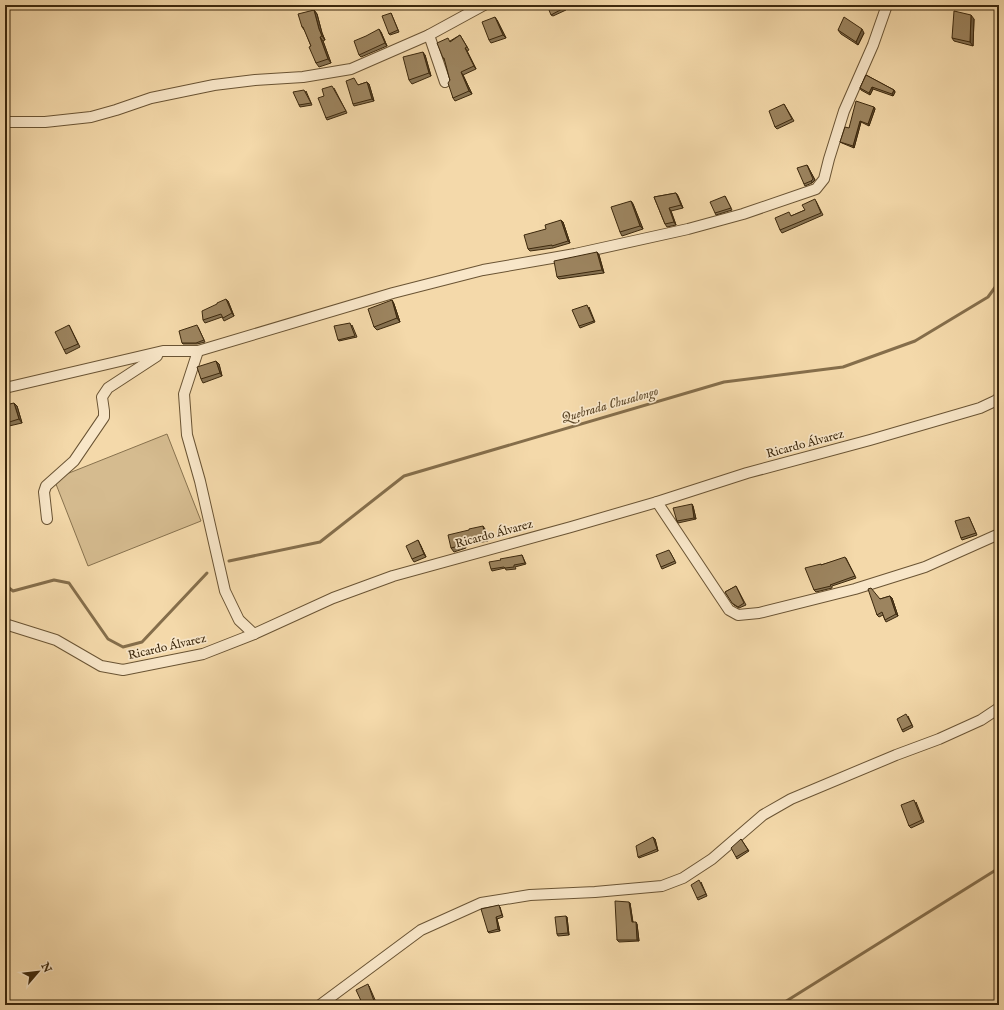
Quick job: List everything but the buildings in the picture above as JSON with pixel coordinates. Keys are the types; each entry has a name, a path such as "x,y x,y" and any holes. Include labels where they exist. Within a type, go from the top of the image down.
{"street":[{"path":"5,122 44,122 91,116 116,110 151,98 214,85 255,80 303,77 351,69 429,35 484,5"},
{"path":"5,388 164,351 198,351 393,293 483,270 575,254 688,229 743,214 816,189 824,179 844,111 873,45 887,5"},
{"path":"429,35 446,82"},
{"path":"47,519 44,492 46,486 74,461 104,417 102,397 108,388 164,351"},
{"path":"198,351 184,394 187,435 200,481 225,591 239,620 254,634"},
{"name":"Ricardo Álvarez","path":"5,624 56,640 101,666 123,670 203,654 254,634 333,598 393,576 658,502 747,473 870,440 980,408 999,398"},
{"path":"658,502 729,610 738,615 759,613 855,589 925,567 999,534"},
{"path":"320,1005 421,930 481,903 530,895 595,892 662,886 683,878 712,859 763,815 791,799 981,720 999,708"}],"shaded area":[{"path":"167,434 201,521 88,566 54,479"}],"waterway":[{"name":"Quebrada Chusalongo","path":"229,561 320,542 404,476 724,382 843,367 915,341 988,297 999,282"},
{"name":"Quebrada Chusalongo","path":"5,585 13,591 54,580 69,583 108,639 123,647 142,642 207,573"},
{"path":"780,1005 999,868"}]}
